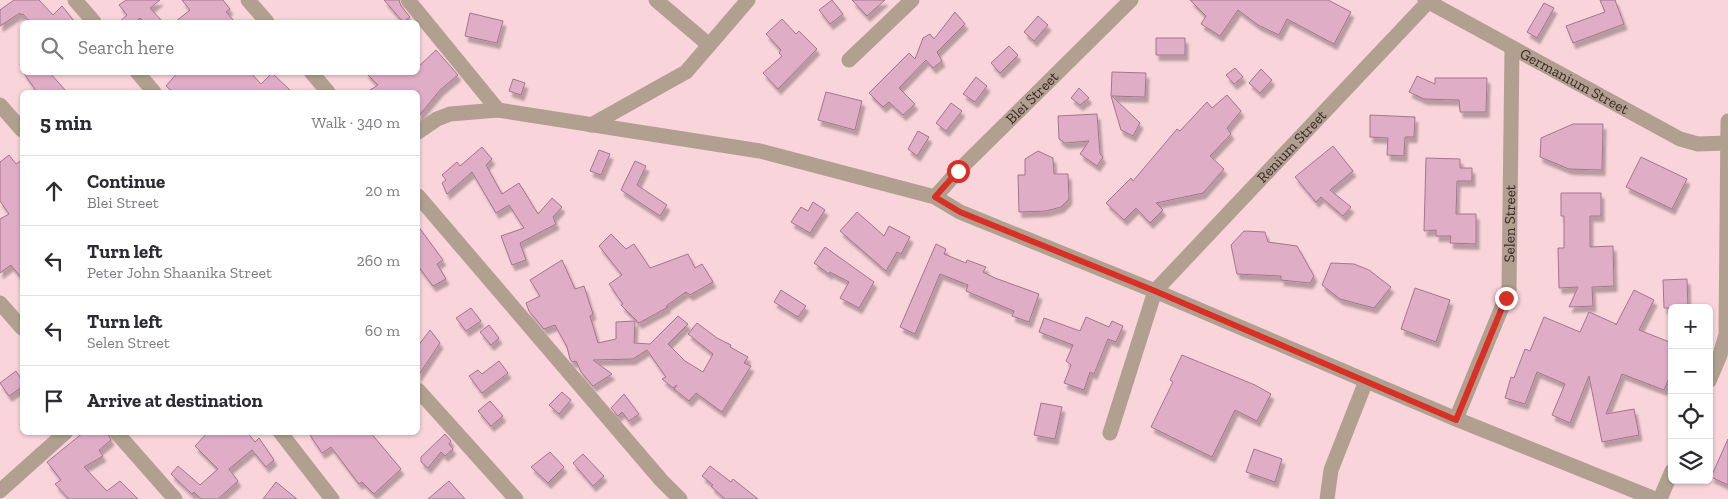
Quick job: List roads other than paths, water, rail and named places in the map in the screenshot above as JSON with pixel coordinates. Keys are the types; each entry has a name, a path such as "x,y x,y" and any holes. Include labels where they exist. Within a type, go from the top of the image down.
{"street":[{"path":"75,0 92,20"},
{"path":"248,0 265,20"},
{"path":"408,0 498,110"},
{"path":"656,0 710,45"},
{"path":"591,125 686,72 748,0"},
{"path":"849,60 912,0"},
{"name":"Blei Street","path":"935,197 958,171 1131,0"},
{"name":"Germanium Street","path":"1426,1 1680,139 1698,144 1728,143"},
{"name":"Renium Street","path":"1155,291 1426,1"},
{"name":"Selen Street","path":"1456,420 1509,290 1512,48"},
{"path":"140,75 152,90"},
{"path":"314,75 326,90"},
{"path":"0,105 20,128"},
{"path":"420,131 437,119 450,114 498,110 760,151 935,197 960,212 1155,291 1456,420 1655,499"},
{"path":"1713,374 1724,355 1726,334 1728,121"},
{"path":"420,198 660,480 680,499"},
{"path":"1110,433 1155,291"},
{"path":"0,303 20,326"},
{"path":"1327,499 1331,470 1366,381"},
{"path":"420,392 516,499"},
{"path":"0,491 63,435"},
{"path":"119,435 175,499"},
{"path":"282,435 332,499"},
{"path":"1660,499 1668,480"}]}
